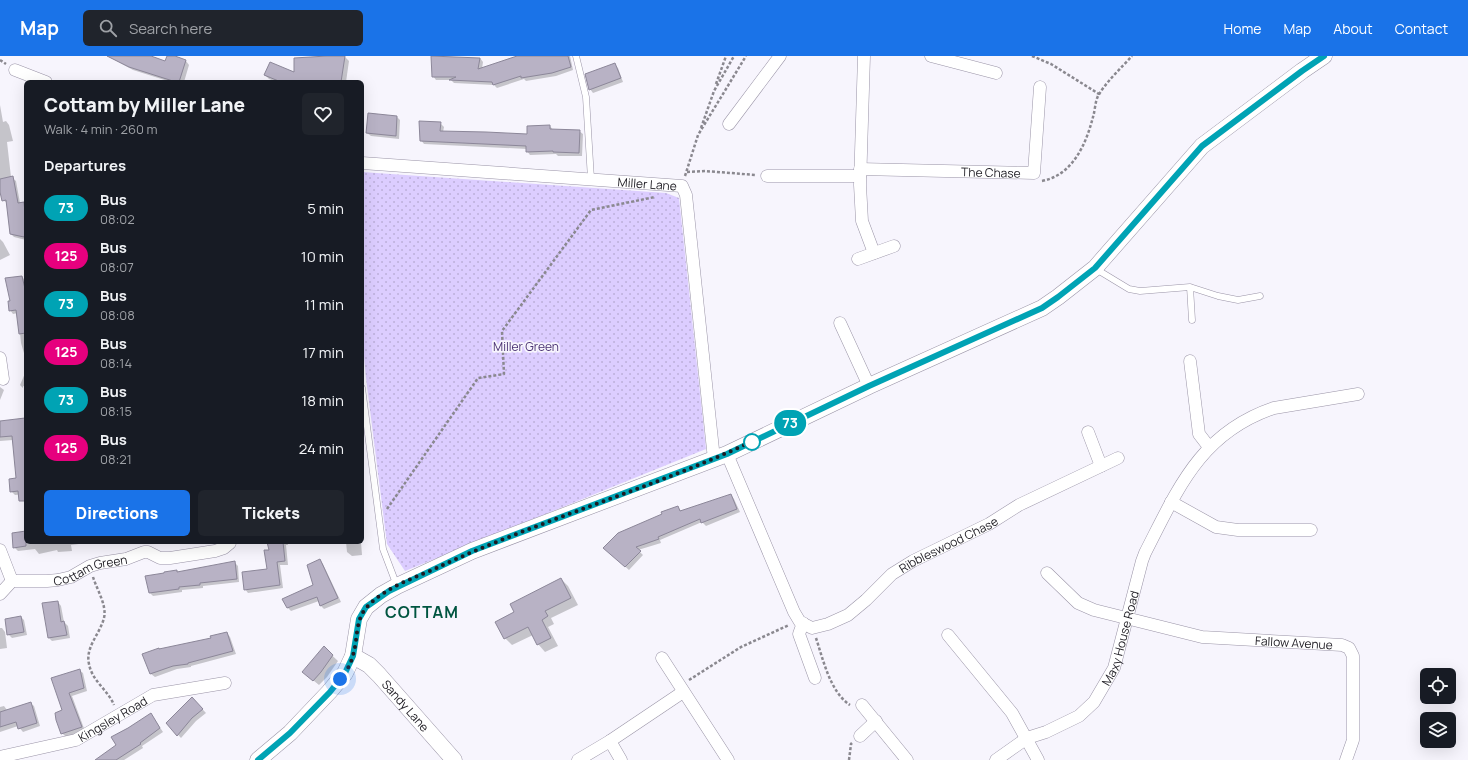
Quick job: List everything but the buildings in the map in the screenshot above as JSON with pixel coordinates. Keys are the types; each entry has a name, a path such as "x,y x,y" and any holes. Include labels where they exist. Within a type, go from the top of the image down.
{"street":[{"path":"729,124 780,56"},
{"path":"864,56 860,173 862,221 874,253"},
{"path":"931,56 996,73"},
{"path":"258,760 290,733 330,692 345,673 353,656 359,619 366,607 381,595 472,551 721,456 869,386 1042,308 1095,268 1202,146 1324,56"},
{"path":"10,67 41,80"},
{"name":"The Chase","path":"767,176 860,173 1034,173 1040,87"},
{"name":"Miller Lane","path":"364,163 682,186 686,195 721,456"},
{"path":"858,259 894,246"},
{"path":"840,323 869,386"},
{"path":"0,358 3,380"},
{"path":"1190,361 1199,434 1209,447"},
{"name":"Maxy House Road","path":"996,760 1027,738 1065,724 1079,716 1094,702 1114,668 1142,561 1171,502 1187,474 1209,447 1243,422 1274,408 1358,394"},
{"path":"1088,432 1101,466"},
{"path":"721,456 794,612 804,623 799,634 814,678"},
{"name":"Ribbleswood Chase","path":"804,623 828,624 848,615 866,600 892,574 913,561 989,524 1019,505 1118,458"},
{"path":"1171,502 1216,527 1238,530 1311,530"},
{"name":"Cottam Green","path":"12,581 47,581 71,577 90,566 126,559 144,547 164,558 215,551 224,548 229,544"},
{"path":"0,550 12,581 0,594"},
{"path":"1047,573 1078,603 1094,610 1127,617"},
{"name":"Fallow Avenue","path":"1127,617 1202,637 1342,645 1349,648 1353,656 1353,740 1346,760"},
{"path":"948,635 1012,713 1038,760"},
{"name":"Sandy Lane","path":"353,656 369,665 454,760"},
{"path":"662,658 728,760"},
{"name":"Kingsley Road","path":"0,757 76,740 153,694 225,683"},
{"path":"578,760 610,741 681,689"},
{"path":"862,705 907,760"},
{"path":"860,736 876,721"},
{"path":"610,741 621,760"}],"lane":[{"path":"576,56 586,97 591,179"},
{"path":"1095,268 1129,289 1140,291 1190,287 1218,296 1238,300 1260,296"},
{"path":"1190,287 1192,320"},
{"path":"364,404 383,549 392,578 397,586"}],"path":[{"path":"682,186 726,56"},
{"path":"714,90 734,56"},
{"path":"698,135 746,56"},
{"path":"1032,56 1051,64 1100,94"},
{"path":"1034,173 1041,182 1060,174 1073,164 1089,136 1097,97 1132,56"},
{"path":"0,60 10,67"},
{"path":"0,64 10,67"},
{"path":"686,172 705,170 767,176"},
{"path":"378,513 385,511 478,378 504,374 502,331 591,210 656,197"},
{"path":"90,566 101,599 104,617 90,648 88,657 89,665 96,680 112,700 119,715"},
{"path":"681,689 741,647 789,625 804,623 831,682 846,702"}],"green space":[{"name":"Miller Green","path":"364,172 666,193 679,198 706,449 405,571 387,544 364,357"}],"bus line":[{"name":"73","path":"258,760 290,733 330,692 345,673 353,656 359,619 366,607 381,595 472,551 727,454 869,386 1042,308 1095,268 1202,146 1324,56"}],"district":[{"name":"COTTAM","path":"422,612"}],"route":[{"path":"340,679 345,673 353,656 359,619 366,607 381,595 472,551 727,454 755,440 752,442"}]}
